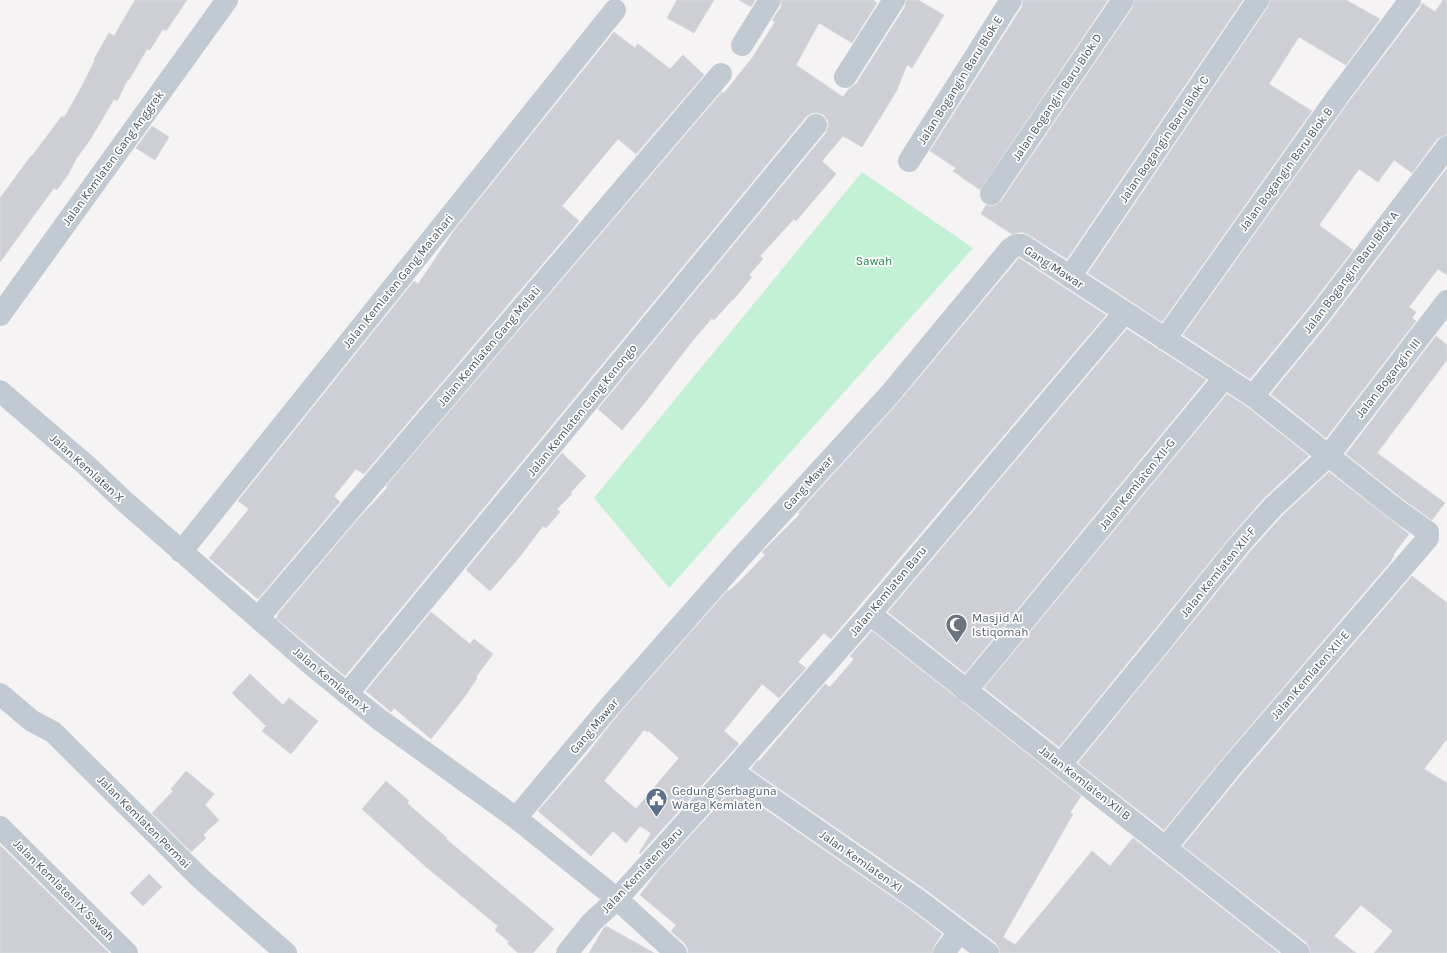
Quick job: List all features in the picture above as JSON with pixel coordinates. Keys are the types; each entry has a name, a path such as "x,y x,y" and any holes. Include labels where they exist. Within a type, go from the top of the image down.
{"street":[{"name":"Jalan Kemlaten Gang Anggrek","path":"0,315 227,0"},
{"path":"742,45 770,0"},
{"path":"845,77 894,0"},
{"name":"Jalan Bogangin Baru Blok E","path":"909,161 1011,0"},
{"name":"Jalan Bogangin Baru Blok D","path":"991,194 1123,0"},
{"name":"Jalan Bogangin Baru Blok C","path":"1070,277 1258,0"},
{"name":"Jalan Bogangin Baru Blok B","path":"1165,339 1338,96 1410,0"},
{"name":"Jalan Kemlaten Gang Matahari","path":"181,552 615,10"},
{"name":"Jalan Kemlaten Gang Melati","path":"258,618 721,74"},
{"name":"Jalan Kemlaten Gang Kenongo","path":"347,694 816,125"},
{"name":"Jalan Bogangin Baru Blok A","path":"1253,396 1319,316 1447,146"},
{"name":"Gang Mawar","path":"516,818 609,707 741,556 889,395 1010,249 1016,245 1022,245 1124,313"},
{"name":"Jalan Bogangin III","path":"1328,455 1447,301"},
{"path":"1124,313 1253,396 1328,455"},
{"name":"Jalan Kemlaten Baru","path":"567,953 592,922 617,899 870,614 1124,313"},
{"name":"Jalan Kemlaten XII-G","path":"966,691 1225,377"},
{"name":"Jalan Kemlaten X","path":"0,391 86,465 181,552 347,694 380,720 516,818 617,899 676,953"},
{"name":"Jalan Kemlaten XII-E","path":"1166,847 1237,761 1428,538 1428,532 1397,510 1328,455"},
{"name":"Jalan Kemlaten XII-F","path":"1060,764 1239,545 1272,507 1328,455"},
{"name":"Jalan Kemlaten XII B","path":"870,614 1299,953"},
{"name":"Jalan Kemlaten Permai","path":"0,694 32,722 53,732 200,878 286,953"},
{"name":"Jalan Kemlaten XI","path":"732,771 918,900 988,953"},
{"name":"Jalan Kemlaten IX Sawah","path":"0,827 127,953"},
{"path":"944,953 959,932"}],"green space":[{"name":"Sawah","path":"862,172 973,248 669,588 594,498"}],"building":[{"path":"135,0 187,0 166,31 163,29 150,50 147,49 129,80 128,79 117,101 114,99 90,140 76,159 69,173 57,190 54,188 0,262 0,198 62,116 64,118 109,33 114,36"},
{"path":"677,0 714,0 694,33 667,18"},
{"path":"739,0 755,0 751,7"},
{"path":"782,0 873,0 877,3 852,43 819,23 796,65 843,97 849,89 856,84 905,7 906,0 918,0 944,15 912,68 907,65 896,92 862,147 843,136 822,161 836,174 796,221 794,219 760,256 763,259 749,275 752,277 714,320 712,318 622,430 598,409 826,133 828,121 824,115 812,113 806,117 345,676 276,618 278,616 277,615 359,518 388,487 386,486 722,92 724,93 752,58 775,22 772,20 781,7"},
{"path":"1023,0 1108,0 980,190 953,171 956,168 930,151 1022,7"},
{"path":"1135,0 1243,0 1067,259 1029,235 1022,232 1012,234 981,214 986,205 996,205 1001,201 1133,7"},
{"path":"1270,0 1346,0 1380,19 1346,65 1299,37 1269,84 1312,111 1162,322 1088,273 1268,7"},
{"path":"1443,0 1447,0 1447,135 1437,139 1412,173 1394,160 1378,182 1359,169 1319,225 1353,250 1250,379 1183,335 1348,103 1420,8 1422,3 1435,12"},
{"path":"614,32 635,48 638,44 670,69 683,55 704,75 636,154 618,139 562,206 579,221 364,474 356,469 334,496 340,502 258,599 209,558 249,509 238,501 414,281 418,284 456,228"},
{"path":"152,126 169,137 155,160 136,148"},
{"path":"1447,168 1447,275 1438,269 1409,307 1416,312 1412,318 1416,321 1326,438 1271,394 1329,323"},
{"path":"1019,258 1106,315 831,639 824,633 798,662 806,668 779,698 762,684 724,731 739,744 640,854 639,853 651,833 640,826 626,843 613,831 591,856 538,811 585,757 618,715 728,590 729,591 740,581 765,555 762,552 800,514 798,513 898,403","holes":["644,730 649,731 679,758 636,809 604,781"]},
{"path":"1127,329 1206,380 965,673 888,612"},
{"path":"1436,336 1447,345 1447,360 1377,453 1445,503 1432,520 1346,454"},
{"path":"1227,394 1246,406 1309,456 1264,498 1230,537 1059,747 984,688"},
{"path":"562,453 586,476 570,493 572,494 557,509 560,512 546,528 543,526 518,559 490,591 466,570"},
{"path":"1329,472 1409,534 1393,555 1392,560 1222,759 1164,830 1078,763 1249,553 1282,516"},
{"path":"1412,576 1447,603 1447,739 1424,769 1447,783 1447,953 1374,953 1393,931 1361,905 1334,936 1356,953 1311,953 1307,943 1183,846 1241,775"},
{"path":"431,612 470,644 474,639 493,654 476,677 477,678 466,695 431,739 394,708 391,712 366,691"},
{"path":"872,631 1081,796 1070,813 1073,814 1003,937 1015,945 1092,851 1110,866 1133,838 1279,953 1000,953 996,943 926,890 751,769 825,684 830,687 854,659 850,656"},
{"path":"250,674 283,705 289,698 318,721 291,754 262,731 266,726 232,693"},
{"path":"186,771 214,794 205,805 219,820 203,835 206,838 191,852 152,813 173,791 171,789"},
{"path":"386,781 409,801 407,803 447,838 446,839 554,929 533,953 518,953 507,943 509,942 495,930 498,926 425,866 362,809"},
{"path":"734,788 911,910 942,934 934,946 932,953 688,953 688,949 685,944 671,931 676,925 640,895 659,870"},
{"path":"0,845 109,953 0,953"},
{"path":"149,874 162,887 143,906 130,893"},
{"path":"606,926 654,953 589,953"}],"place":[{"name":"Masjid Al Istiqomah","path":"956,644"},
{"name":"Gedung Serbaguna Warga Kemlaten","path":"656,818"}]}
